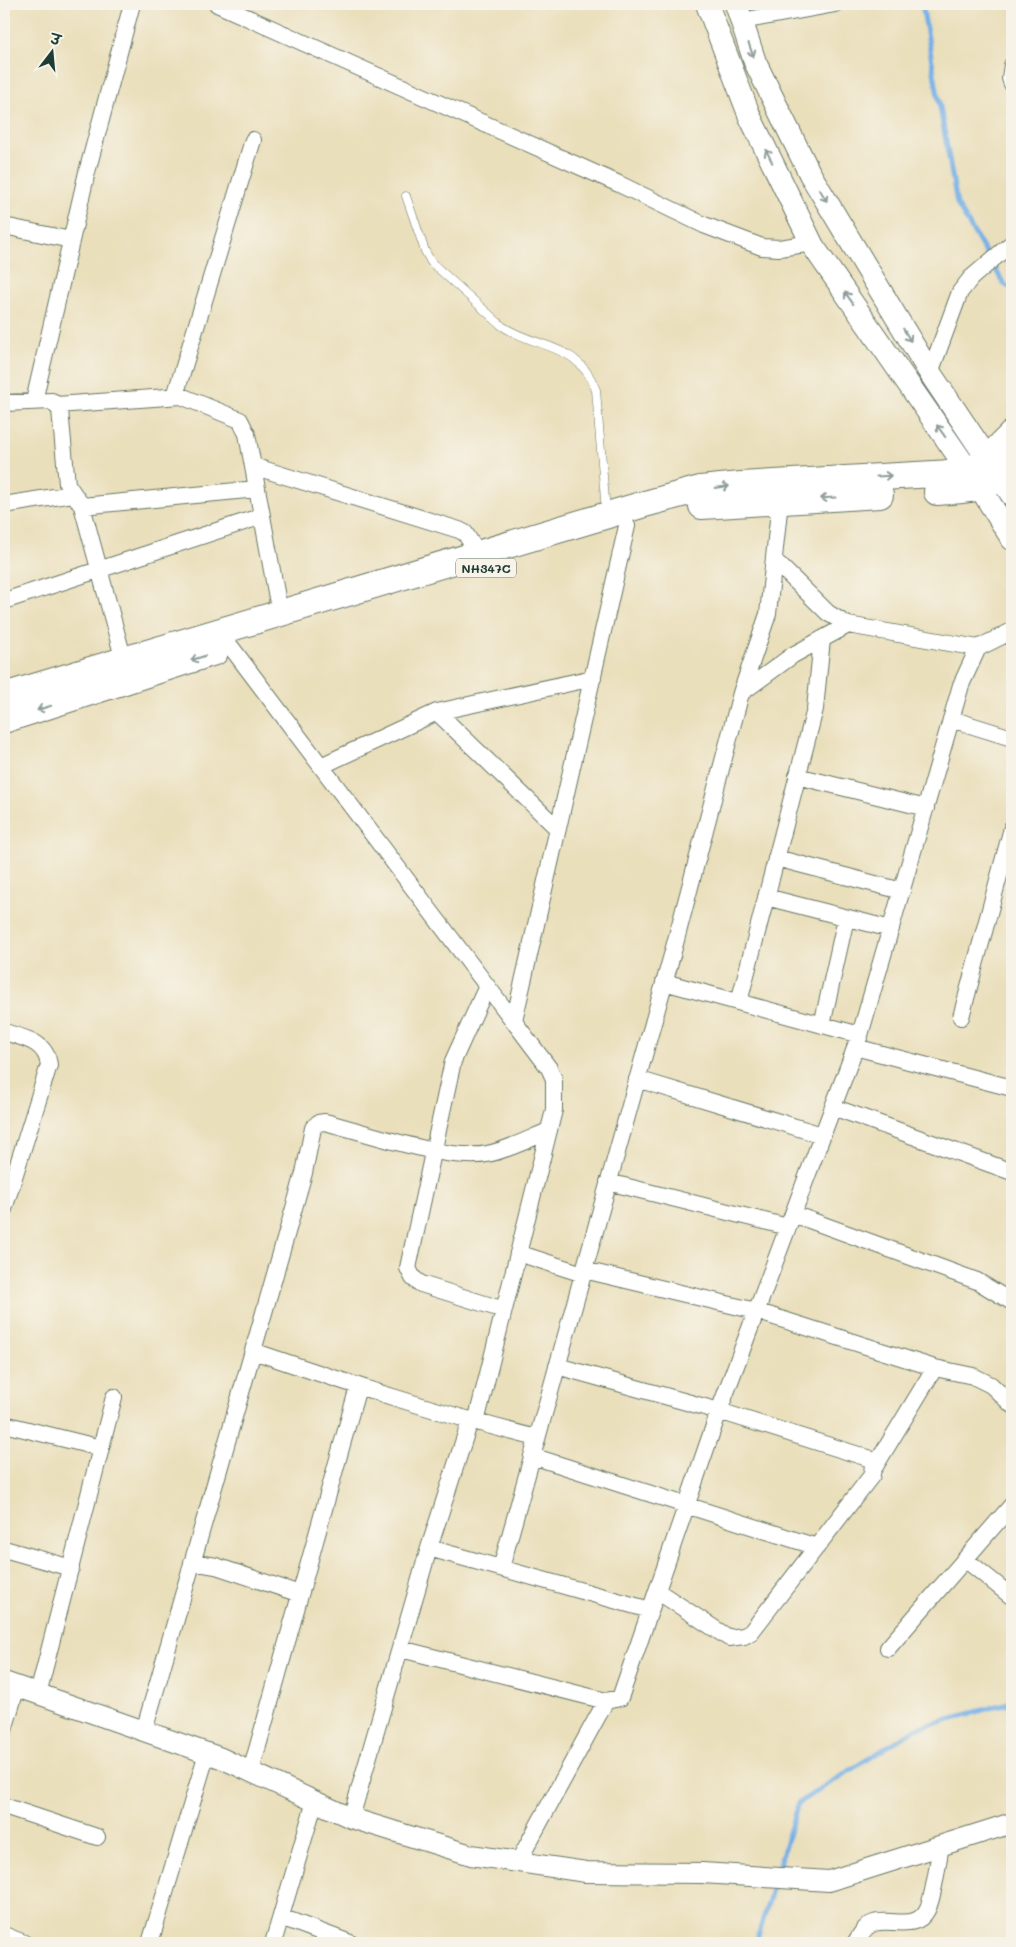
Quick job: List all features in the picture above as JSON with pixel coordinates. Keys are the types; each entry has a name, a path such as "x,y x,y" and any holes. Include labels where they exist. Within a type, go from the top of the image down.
{"highway":[{"path":"994,476 1012,434"},
{"name":"NH347C","path":"4,696 478,554 617,521 698,506 780,501 859,487 994,476"},
{"name":"NH347C","path":"4,720 617,521 700,489 741,485 859,487"}],"main road":[{"path":"707,4 750,117 812,243 994,476"},
{"path":"739,12 755,62 810,174 994,476 1012,539"}],"street":[{"path":"34,401 87,172 132,4"},
{"path":"217,4 245,9 704,225 762,247 779,248 812,243"},
{"path":"739,12 835,4"},
{"path":"1012,65 1010,78 1012,84"},
{"path":"175,396 253,140"},
{"path":"4,226 71,240"},
{"path":"930,373 960,292 971,278 1012,244"},
{"path":"56,405 175,396 190,398 240,420 247,434 280,614"},
{"path":"4,403 52,401 60,410 67,484 78,500 100,571 124,661"},
{"path":"253,466 459,530 465,533 478,554"},
{"path":"4,504 257,489"},
{"path":"501,1568 664,982 741,693 768,614 780,501"},
{"path":"4,602 262,516"},
{"path":"514,1021 592,678 617,521"},
{"path":"774,560 828,613 848,626 978,648 1012,631"},
{"path":"741,693 793,655 848,626"},
{"path":"739,1002 815,709 822,639"},
{"path":"231,647 514,1021 549,1068 554,1079 554,1110 504,1310 473,1422 429,1548 351,1818"},
{"path":"400,1649 606,1701 620,1698 719,1411 858,1041 961,685 978,648"},
{"path":"321,766 437,712 592,678"},
{"path":"437,712 558,829"},
{"path":"951,719 1012,738"},
{"path":"797,776 926,808"},
{"path":"961,1017 1012,828"},
{"path":"776,858 902,891"},
{"path":"766,898 890,929"},
{"path":"822,1025 846,918"},
{"path":"664,982 822,1025 858,1041 1012,1088"},
{"path":"487,986 456,1050 432,1150 408,1268 413,1278 421,1284 504,1310"},
{"path":"4,1032 33,1041 43,1048 48,1056 49,1065 4,1209"},
{"path":"637,1079 822,1135"},
{"path":"833,1108 1012,1172"},
{"path":"144,1731 304,1173 313,1128 318,1123 325,1122 432,1150 467,1156 486,1155 548,1131"},
{"path":"608,1182 790,1220 977,1281 1012,1302"},
{"path":"518,1253 583,1272 756,1312 936,1368 973,1376 991,1385 1012,1405"},
{"path":"253,1350 358,1387 473,1422 537,1438"},
{"path":"557,1366 719,1411 868,1458 873,1462 874,1468"},
{"path":"657,1591 729,1638 744,1636 751,1632 872,1475 874,1468 931,1374"},
{"path":"251,1771 358,1387"},
{"path":"38,1694 114,1397"},
{"path":"4,1424 101,1448"},
{"path":"532,1456 817,1547"},
{"path":"888,1648 1012,1505"},
{"path":"429,1548 650,1610"},
{"path":"4,1549 71,1568"},
{"path":"965,1559 1012,1597"},
{"path":"192,1562 216,1566 300,1594"},
{"path":"4,1730 10,1684 207,1753 251,1771 351,1818 471,1855 586,1872 702,1873 829,1881 1012,1823"},
{"path":"518,1862 606,1701"},
{"path":"150,1943 207,1753"},
{"path":"273,1943 315,1801"},
{"path":"4,1806 97,1838"},
{"path":"855,1943 863,1931 874,1923 912,1922 921,1919 928,1909 941,1845"},
{"path":"281,1917 350,1943"},
{"path":"4,1934 24,1943"}],"lane":[{"path":"406,196 425,251 431,262 502,326 515,334 562,351 580,361 590,375 596,390 617,521"}],"waterway":[{"path":"922,4 957,204 1004,284 1012,289"},
{"path":"777,1872 798,1803 917,1728 1012,1702"},
{"path":"756,1943 774,1883"}]}
